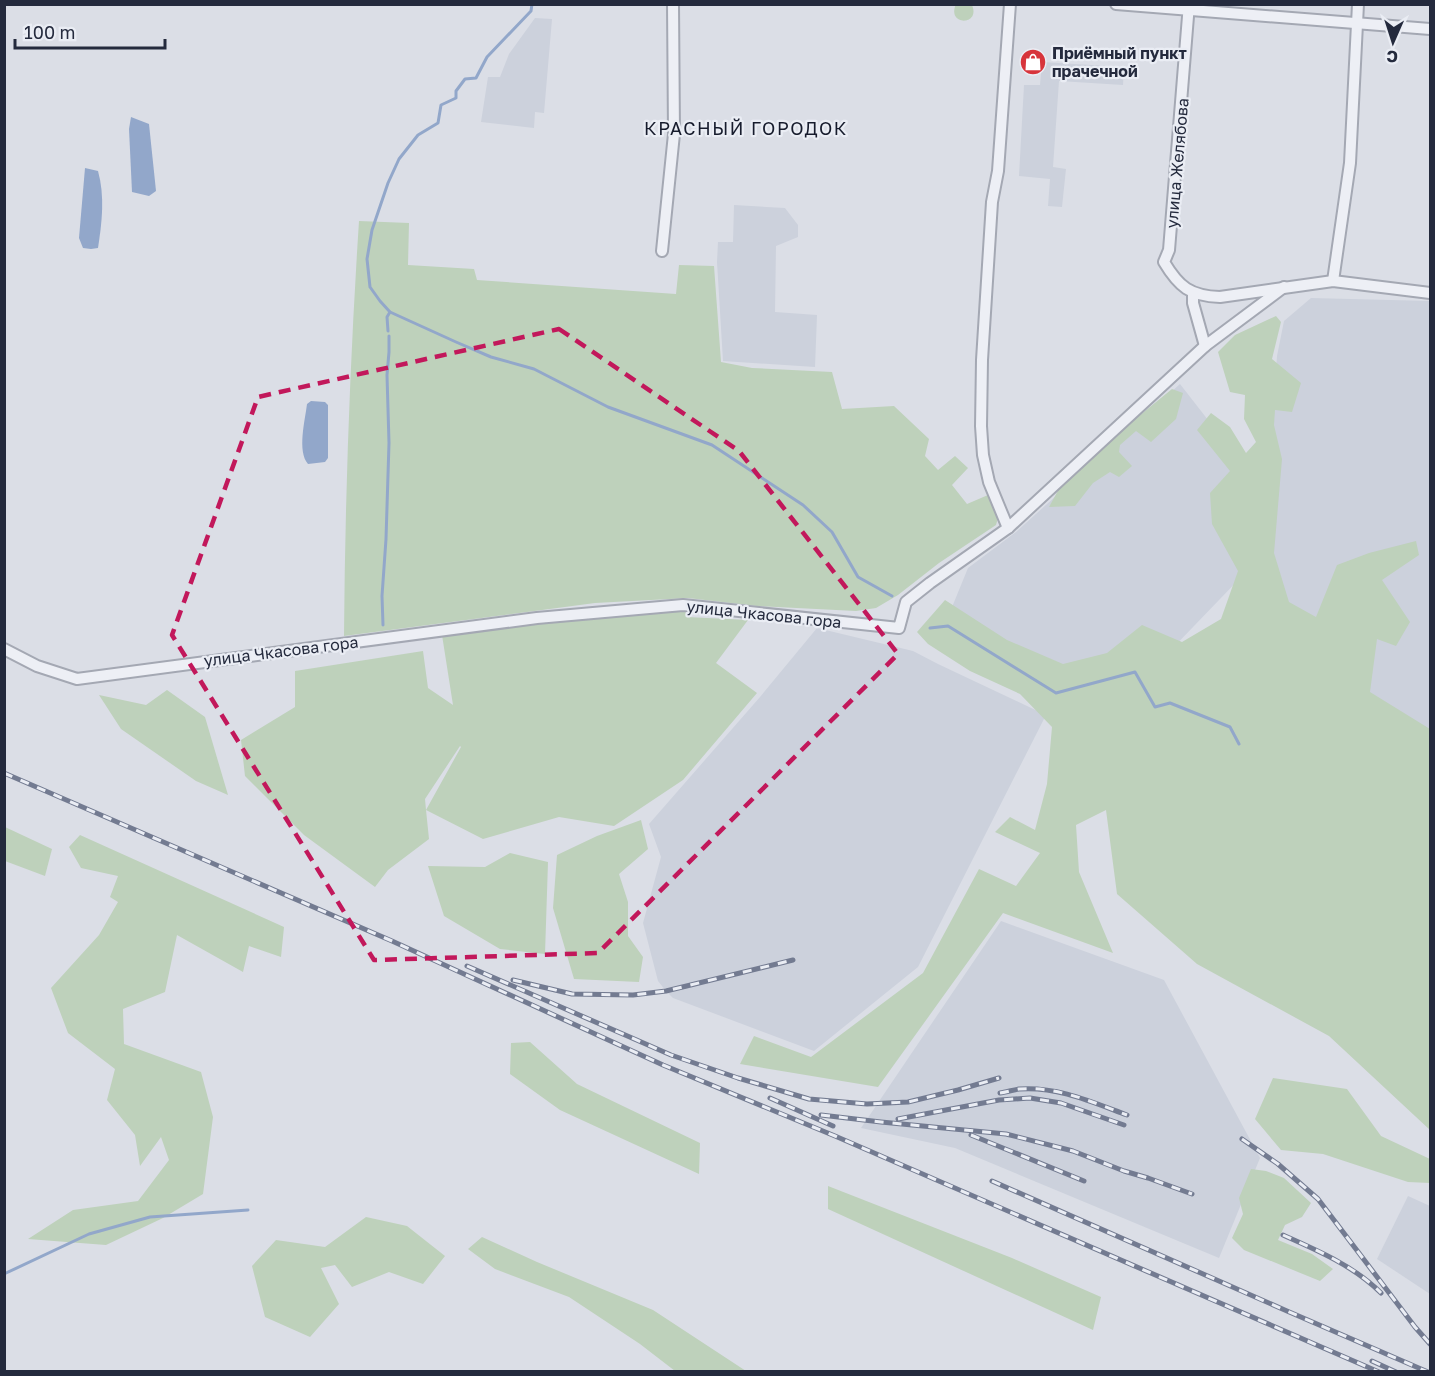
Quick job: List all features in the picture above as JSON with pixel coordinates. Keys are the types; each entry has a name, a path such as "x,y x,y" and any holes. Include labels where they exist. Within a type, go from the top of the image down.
{"street":[{"path":"662,251 674,134 673,4"},
{"path":"1008,528 989,482 983,455 981,426 982,360 992,202 998,171 1010,4"},
{"path":"1116,4 1189,7 1256,16 1431,29"},
{"path":"1333,281 1350,163 1358,4"},
{"name":"улица Желябова","path":"1189,7 1169,250 1164,262 1171,275 1193,294"},
{"path":"1205,346 1193,303 1193,294 1220,297 1333,281 1431,293"},
{"name":"улица Чкасова гора","path":"4,649 37,666 77,679 537,618 683,605 899,628 906,602 1008,528 1205,346 1284,287"}],"highlighted area":[{"path":"559,329 739,451 898,654 598,953 374,960 172,635 258,397"}],"shaded area":[{"path":"535,18 552,19 544,113 535,112 534,128 481,122 488,77 500,77 509,54"},
{"path":"1042,62 1124,67 1123,85 1059,81 1053,167 1066,169 1062,207 1048,206 1050,179 1019,176 1024,85 1040,85"},
{"path":"734,205 785,208 798,225 798,237 776,246 775,312 817,315 815,367 723,361 717,262 718,242 733,242"},
{"path":"1311,298 1430,301 1430,733 1368,705 1283,613 1263,558 1277,356 1284,321"},
{"path":"1180,384 1240,461 1245,573 1168,653 1064,677 950,612 968,568 1016,532"},
{"path":"817,628 913,651 1046,715 918,967 814,1051 673,998 658,981 643,923 661,857 649,824"},
{"path":"1001,921 1164,980 1260,1158 1219,1258 955,1148 861,1128"},
{"path":"1408,1196 1430,1206 1430,1294 1377,1259"}],"green space":[{"path":"956,4 972,5 972,17 964,21 959,20 954,11"},
{"path":"359,221 409,223 408,265 474,269 477,280 676,294 679,265 714,266 721,362 752,368 832,372 842,409 894,406 929,439 925,456 938,470 955,456 968,468 952,485 967,504 988,495 998,518 996,525 939,563 898,595 876,608 856,611 757,606 688,598 595,603 344,636 348,428"},
{"path":"1276,316 1281,322 1272,359 1301,383 1292,412 1275,410 1274,425 1282,459 1274,553 1289,602 1316,617 1337,565 1369,553 1416,541 1419,555 1382,580 1410,622 1396,646 1377,639 1370,692 1430,729 1430,1130 1329,1036 1197,964 1117,894 1106,810 1076,825 1079,872 1113,953 1003,913 878,1087 740,1064 754,1036 811,1057 923,973 979,869 1016,886 1040,853 995,832 1010,817 1035,830 1047,784 1052,727 1020,694 970,671 928,644 917,632 945,600 1007,640 1063,664 1107,653 1142,625 1182,642 1221,619 1238,571 1212,524 1210,493 1230,471 1197,430 1211,413 1230,427 1246,453 1256,442 1244,419 1245,395 1230,392 1218,352 1235,335"},
{"path":"1172,389 1183,393 1176,419 1151,442 1136,431 1120,445 1119,452 1132,466 1119,477 1110,472 1093,483 1075,506 1049,507 1060,487"},
{"path":"685,611 687,617 748,620 716,663 757,693 683,780 614,826 559,817 483,839 426,810 429,839 388,870 375,887 304,835 245,776 241,740 295,707 295,671 423,651 428,688 453,705 442,635 564,619","holes":["460,746 426,810 425,799"]},
{"path":"167,690 205,717 228,795 196,781 121,729 99,695 146,705"},
{"path":"641,820 648,849 619,874 628,902 628,936 643,957 639,982 574,979 553,908 557,855 597,836"},
{"path":"5,827 52,849 45,876 5,861"},
{"path":"80,835 284,927 281,957 249,946 243,972 177,935 165,992 123,1009 124,1044 201,1072 213,1117 203,1194 163,1218 106,1245 28,1239 73,1210 138,1201 169,1160 161,1137 140,1166 135,1135 107,1100 115,1069 68,1033 51,988 99,935 118,902 110,897 118,876 81,868 69,847"},
{"path":"510,853 548,862 545,954 500,949 444,916 428,866 485,867"},
{"path":"530,1042 577,1084 700,1143 699,1174 560,1110 510,1074 511,1043"},
{"path":"1273,1078 1347,1089 1381,1136 1430,1159 1430,1183 1408,1182 1323,1154 1281,1150 1255,1119"},
{"path":"1251,1169 1266,1171 1284,1178 1311,1203 1302,1217 1285,1225 1278,1240 1312,1254 1333,1269 1320,1281 1244,1250 1232,1238 1243,1214 1239,1198"},
{"path":"828,1186 1012,1258 1101,1297 1093,1330 828,1209"},
{"path":"366,1217 407,1226 445,1256 423,1284 389,1272 352,1287 335,1265 321,1268 339,1304 310,1337 265,1317 252,1266 276,1240 325,1247"},
{"path":"482,1237 653,1310 746,1371 675,1371 640,1344 569,1297 495,1269 468,1249"}],"water":[{"path":"131,117 149,124 156,191 149,196 132,192 129,129"},
{"path":"85,168 98,171 102,190 102,219 98,248 91,249 83,248 79,238"},
{"path":"311,401 325,402 328,405 328,458 325,462 308,464 302,444 307,404"}],"waterway":[{"path":"532,4 531,11 487,57 476,78 465,79 456,91 456,98 441,105 438,123 418,135 399,159 372,230 367,259 370,287 390,312 491,357 534,369 608,407 712,445 803,505 832,532 858,577 892,596"},
{"path":"388,331 387,317 390,312"},
{"path":"383,625 382,596 389,443 387,375 389,336"},
{"path":"930,628 948,626 1056,693 1135,672 1155,707 1170,703 1230,727 1239,744"},
{"path":"4,1274 89,1234 150,1217 248,1210"}],"railway":[{"path":"4,773 392,941 663,1065 835,1136 1379,1372"},
{"path":"513,980 572,994 633,995 666,991 793,960"},
{"path":"467,966 671,1055 809,1099 867,1104 908,1102 999,1078"},
{"path":"1000,1093 1019,1089 1061,1092 1127,1115"},
{"path":"770,1098 833,1126"},
{"path":"898,1119 999,1100 1030,1098 1061,1103 1124,1125"},
{"path":"821,1115 1006,1134 1073,1151 1192,1194"},
{"path":"971,1135 1084,1181"},
{"path":"1242,1139 1278,1164 1318,1199 1430,1344"},
{"path":"992,1181 1428,1372"},
{"path":"1283,1235 1347,1267 1381,1293"},
{"path":"1372,1361 1396,1372"}],"place":[{"name":"Приёмный пункт прачечной","path":"1033,62"}],"district":[{"name":"КРАСНЫЙ ГОРОДОК","path":"746,128"}]}
